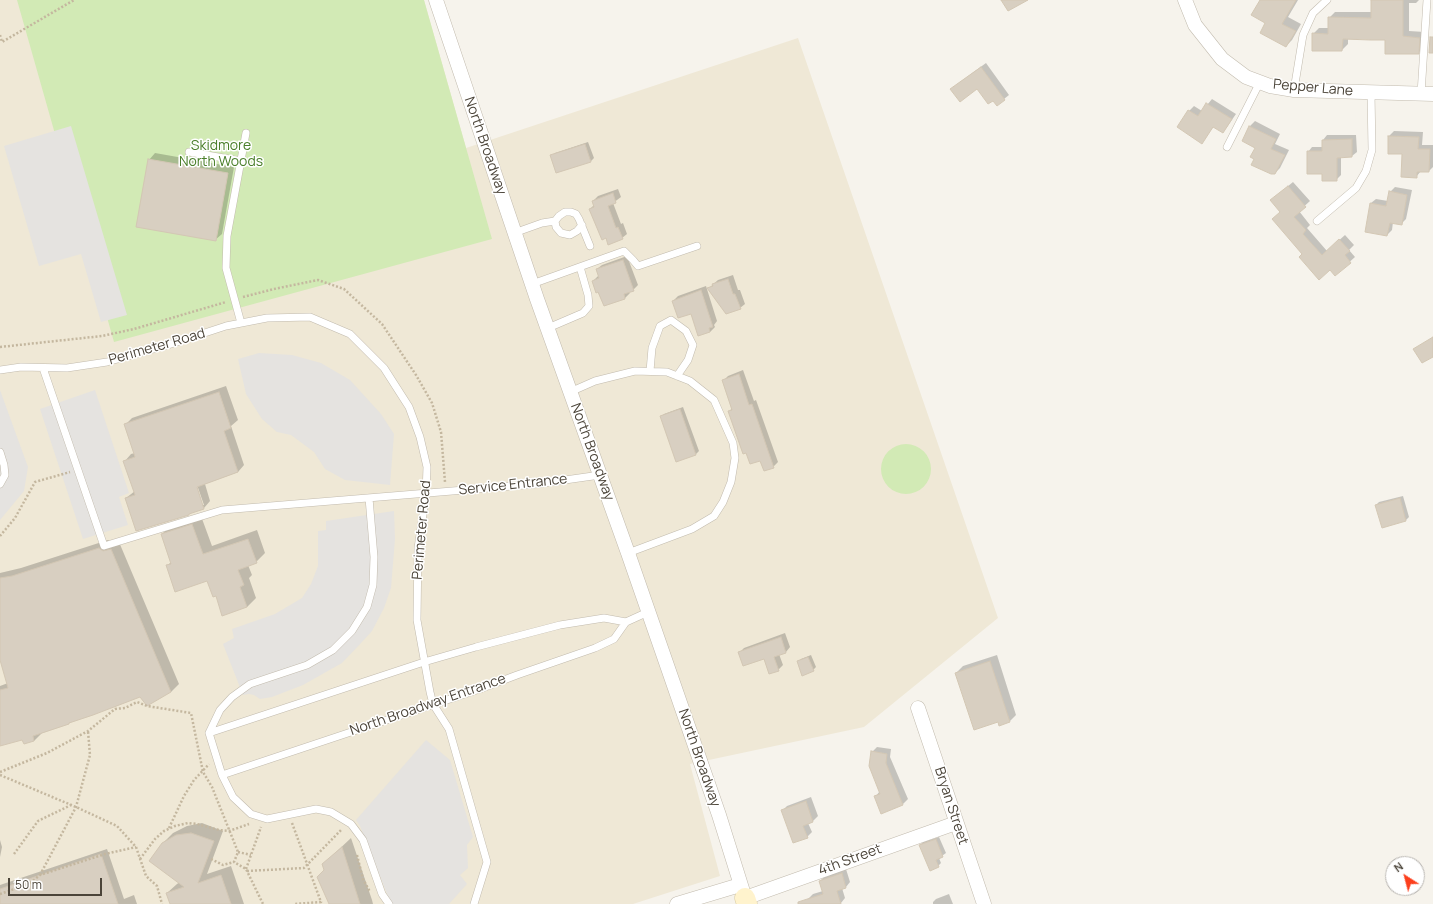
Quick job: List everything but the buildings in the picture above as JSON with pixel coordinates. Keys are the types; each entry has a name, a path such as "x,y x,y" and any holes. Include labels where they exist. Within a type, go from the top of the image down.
{"street":[{"name":"North Broadway","path":"436,0 514,233 628,553 719,815 744,896"},
{"name":"Pepper Lane","path":"1186,0 1195,26 1222,59 1246,77 1270,86 1294,90 1427,94"},
{"name":"Bryan Street","path":"918,708 984,904"},
{"name":"4th Street","path":"677,904 744,896 956,823"}],"lane":[{"path":"1294,90 1303,35 1313,13 1327,0"},
{"path":"1427,0 1427,94"},
{"path":"1227,147 1260,82"},
{"path":"1317,221 1356,188 1366,171 1372,150 1371,93"},
{"path":"240,323 226,268 227,236 246,132"},
{"path":"189,152 241,161"},
{"path":"514,233 542,223 555,221 564,212 571,212 576,214 590,246"},
{"path":"555,221 556,226 561,233 570,235 577,231 582,225"},
{"path":"532,284 624,251 638,266 697,246"},
{"path":"548,328 583,313 588,306 588,295 580,267"},
{"name":"Perimeter Road","path":"0,370 21,367 67,368 107,362 168,345 226,326 267,318 310,317 350,334 384,368 410,407 420,437 427,467 426,494 418,548 417,620 433,704 449,729 487,862 474,904"},
{"path":"650,371 652,348 660,326 672,320 686,331 693,345 688,360 677,376"},
{"path":"43,368 78,470"},
{"path":"570,392 595,382 635,371 667,372 690,381 714,400 733,443 735,458 731,482 723,502 714,516 692,529 628,553"},
{"path":"0,452 4,464 5,475 0,484"},
{"name":"Service Entrance","path":"78,470 104,546 222,510 537,484 600,475"},
{"path":"369,498 374,558 373,585 367,608 352,630 333,650 308,665 250,684 232,696 220,710 209,733 222,775 233,797 251,814 267,819 316,809 331,812 351,824 363,840 382,894 389,904"},
{"path":"209,733 424,662 560,625 604,618 626,622 648,612"},
{"name":"North Broadway Entrance","path":"222,775 480,689 595,648 614,639 626,622"}],"path":[{"path":"0,35 2,42 74,0"},
{"path":"0,347 102,336 134,329 274,289 318,280 344,288 382,324 416,375 432,403 441,432 446,492"},
{"path":"0,536 15,518 35,482 78,470"},
{"path":"0,772 47,753 88,731 115,709 125,708 137,702 147,706 191,713 203,772 212,787 238,852 234,862 223,866 211,859"},
{"path":"40,875 76,807 90,755 88,731"},
{"path":"169,828 184,796 194,780 203,772 216,756"},
{"path":"0,776 72,805 117,826 136,847 146,876 157,886 162,904"},
{"path":"14,854 38,821 72,805"},
{"path":"288,824 299,821"},
{"path":"140,859 155,839 169,828 188,823 229,831 251,823"},
{"path":"291,823 321,902 294,904"},
{"path":"256,825 265,827"},
{"path":"338,825 347,834"},
{"path":"247,870 261,827"},
{"path":"247,870 304,868 308,866 343,829"},
{"path":"0,894 29,884 40,875 105,854 136,847"},
{"path":"355,850 363,879 372,896"},
{"path":"238,852 251,856"},
{"path":"234,862 247,870 263,904"}],"shaded area":[{"path":"0,0 424,0 466,148 798,38 998,618 864,727 690,764 720,876 633,904 0,904"},
{"path":"71,126 127,315 101,322 81,254 39,266 4,146"},
{"path":"259,353 292,355 321,363 350,380 381,414 394,434 390,485 345,480 325,469 314,452 291,435 277,432 262,419 246,394 238,359"},
{"path":"0,390 28,467 24,491 0,520"},
{"path":"95,390 129,493 119,497 128,525 83,539 40,409"},
{"path":"394,511 395,539 391,588 384,608 372,631 342,663 303,685 272,697 260,699 254,695 243,695 223,644 234,638 232,629 275,614 302,598 311,584 318,566 318,531 326,530 326,521"},
{"path":"426,740 450,760 473,837 467,845 468,868 460,875 467,884 449,904 391,904 360,826 356,820"}],"green space":[{"name":"Skidmore North Woods","path":"17,0 424,0 492,239 114,342"},
{"path":"906,444 915,446 926,455 931,469 929,478 920,489 906,494 897,492 886,483 881,469 883,460 892,449"}]}
